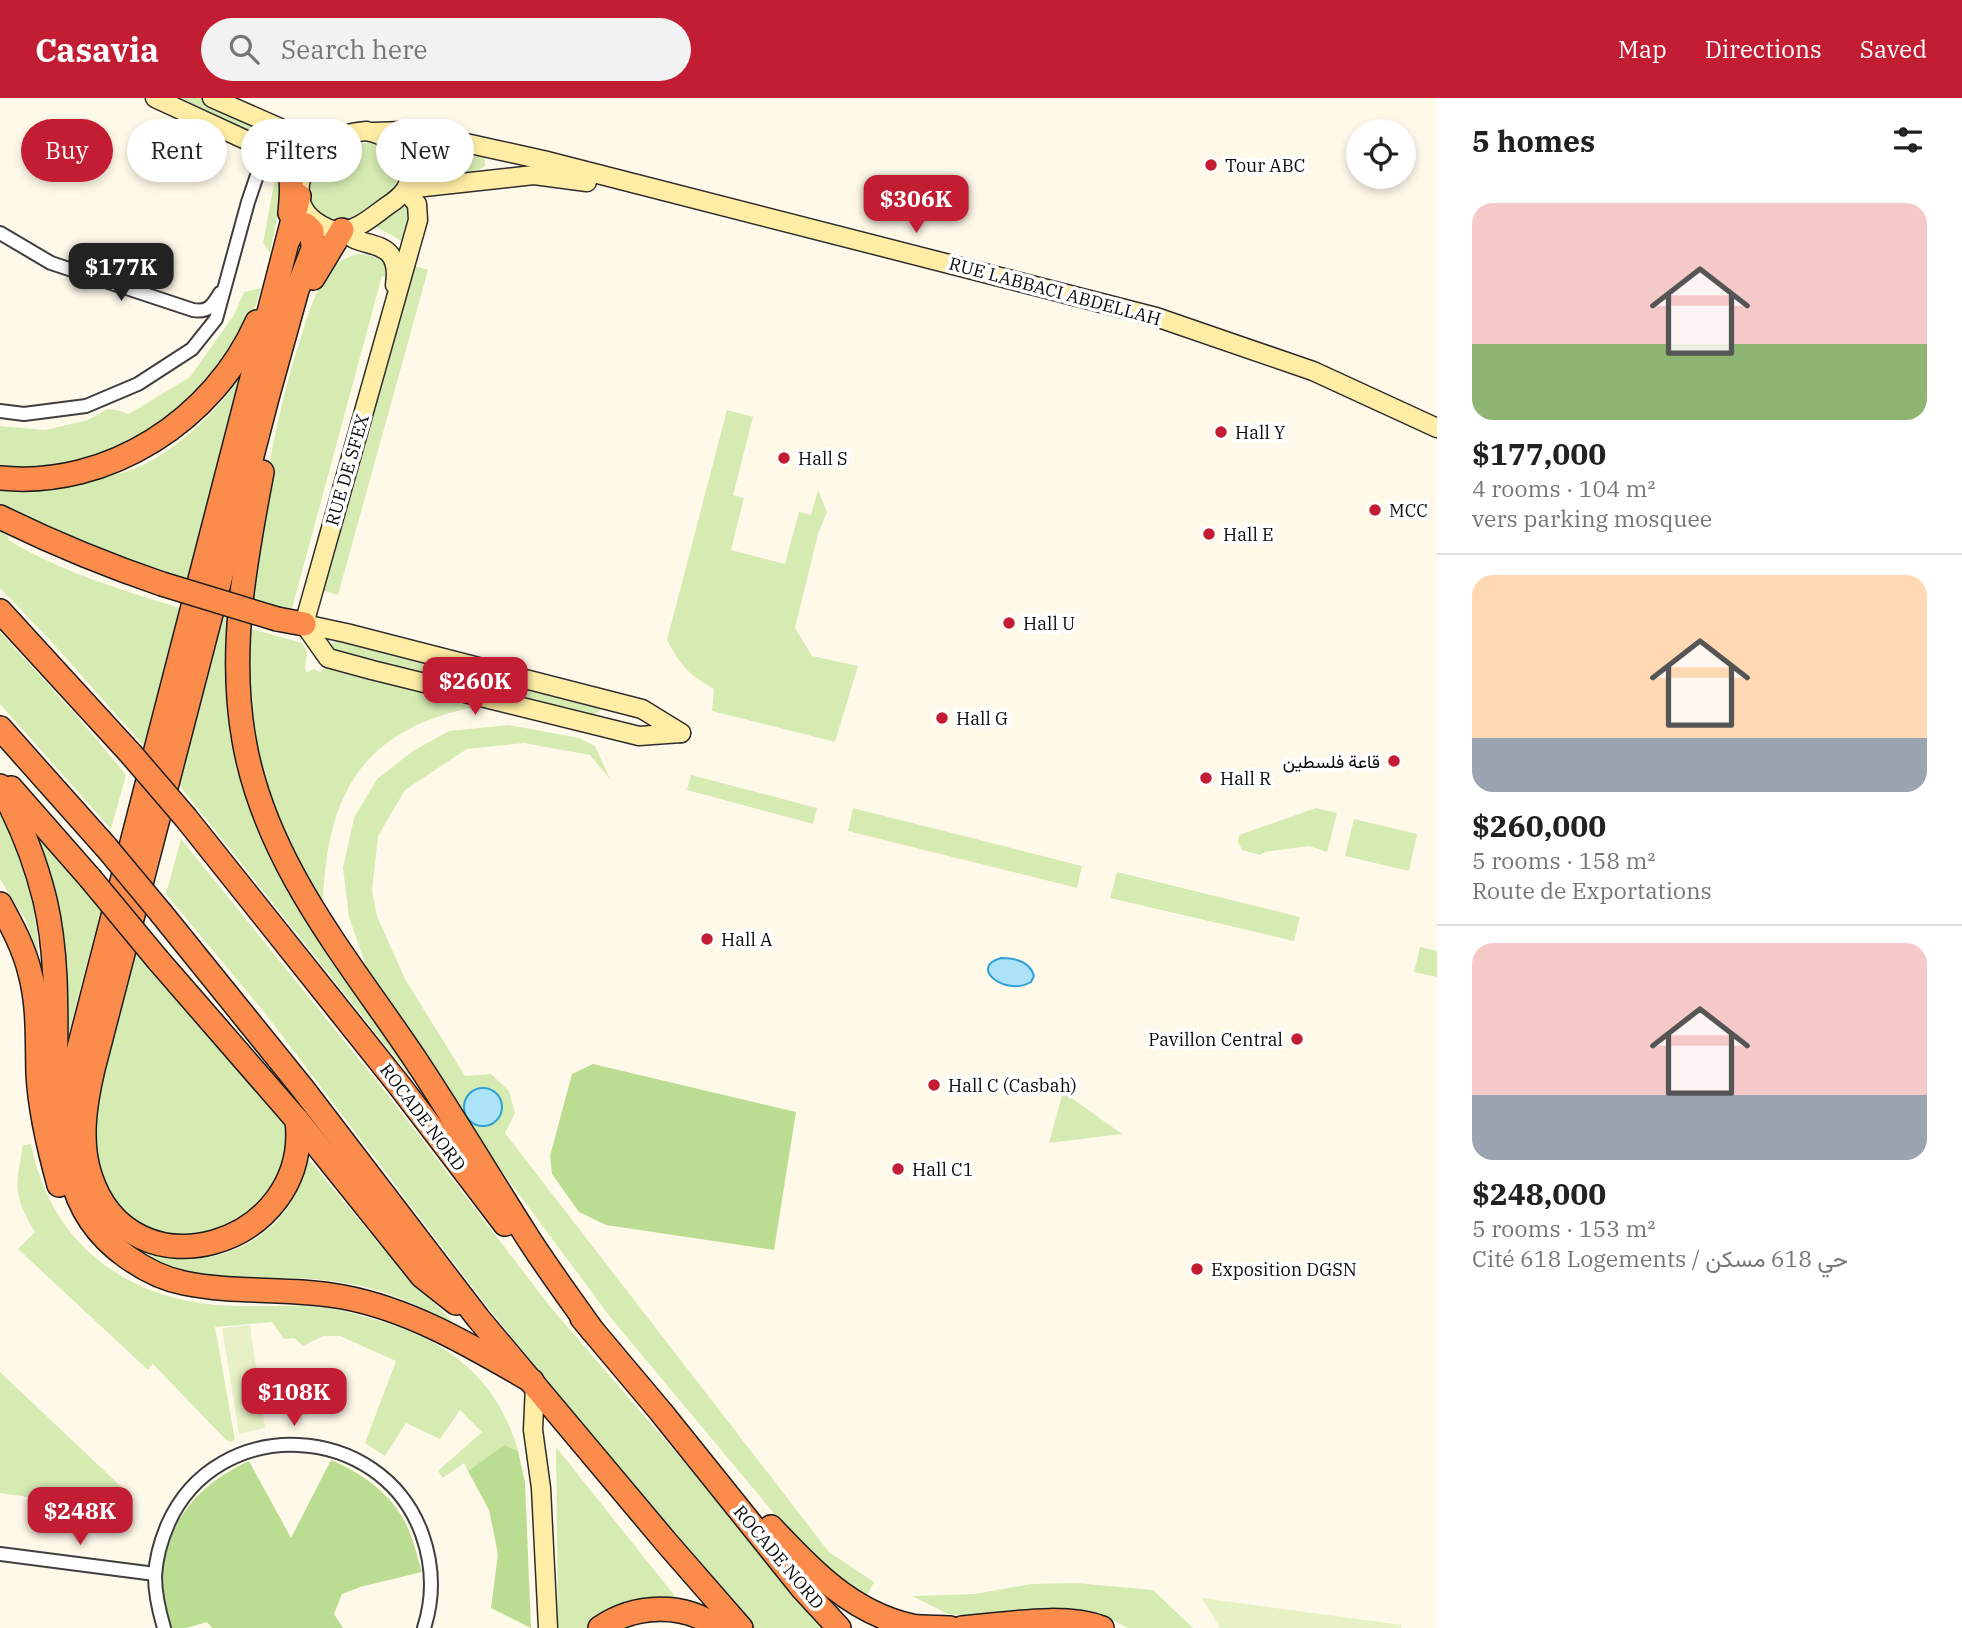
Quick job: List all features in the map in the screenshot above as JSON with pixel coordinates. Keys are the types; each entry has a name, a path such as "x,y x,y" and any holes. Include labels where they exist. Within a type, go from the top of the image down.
{"highway":[{"path":"82,1206 68,1161 66,1140 74,1070 276,292 292,182"},
{"path":"283,254 299,197"},
{"path":"0,478 43,477 83,470 129,454 175,427 211,393 249,340 297,225 306,225 312,231 313,249 286,326 93,1069 84,1124 89,1175 108,1209 131,1231 144,1239 175,1247 210,1244 246,1230 275,1204 293,1170 299,1137 297,1120"},
{"path":"293,303 343,230"},
{"path":"284,357 305,296 318,270"},
{"path":"286,326 284,357 239,600 239,704 244,740 258,795 281,854 315,913 369,996 421,1068 524,1231 592,1330"},
{"path":"0,517 57,545 162,584 277,620 304,624"},
{"name":"ROCADE NORD","path":"0,611 186,818 399,1085 521,1245 661,1412 803,1589 839,1628"},
{"path":"0,728 161,913 303,1089 478,1318 741,1628"},
{"path":"0,775 297,1120 422,1276 478,1318"},
{"path":"0,786 29,845 45,901 53,965 56,1116 62,1164 98,1232 116,1250 141,1267 187,1284 232,1290 318,1293 369,1303 411,1317 457,1338 533,1383"},
{"path":"0,904 25,955 33,983 40,1096 52,1159 65,1195 82,1206"},
{"path":"661,1412 786,1544 835,1591 872,1613 913,1626 950,1628"},
{"path":"600,1628 627,1615 666,1609 691,1614 718,1628"},
{"path":"962,1628 1046,1621 1088,1623 1102,1628"}],"street":[{"path":"155,98 241,137"},
{"path":"212,98 260,119"},
{"path":"301,182 299,197 303,208 310,218 332,230 343,230 362,224 406,190 409,178 406,162 396,145 374,132 362,132"},
{"name":"RUE LABBACI ABDELLAH","path":"374,132 414,132 497,149 1156,317 1314,371 1437,428"},
{"path":"419,211 428,194 444,185 487,170 494,162 497,149"},
{"name":"RUE LABBACI ABDELLAH","path":"406,190 534,175 573,179 908,260 1154,324 1252,355 1342,390 1437,437"},
{"path":"0,411 23,414 86,406 138,384 192,349 216,319 248,202 259,182"},
{"path":"406,190 419,211"},
{"name":"RUE DE SFEX","path":"304,624 408,260 419,211"},
{"name":"RUE DE SFEX","path":"343,230 352,239 380,246 390,255 395,264 396,276 391,316"},
{"path":"0,233 51,263 200,312 208,309 227,281"},
{"path":"304,624 642,709 666,729 639,736 605,729 328,658 304,624"},
{"path":"605,729 612,701"},
{"path":"533,1383 533,1430 541,1488 548,1628"},
{"path":"164,1628 157,1603 155,1574 161,1541 174,1512 193,1486 219,1465 248,1451 281,1444 314,1445 346,1454 374,1470 399,1492 417,1520 428,1550 432,1579 426,1627"},
{"path":"0,1553 155,1574"}],"green space":[{"path":"181,98 202,98 246,119 241,119 241,127"},
{"path":"362,143 376,146 376,182 396,182 388,195 374,208 358,217 342,223 325,220 315,210 306,193 310,182 362,182"},
{"path":"474,152 485,155 485,166 474,170"},
{"path":"274,182 278,182 279,203 270,253 263,243"},
{"path":"406,206 411,212 406,243 372,225 398,208"},
{"path":"359,254 371,256 384,263 390,279 382,276 291,612 247,600 269,467 291,369 316,295 323,280 335,266 346,258"},
{"path":"411,265 428,270 338,595 321,590"},
{"path":"261,288 256,305 231,358 152,434 77,465 0,470 0,426 45,430 88,420 107,409 129,414 190,377 234,315 244,292"},
{"path":"239,378 187,581 165,575 0,510 0,485 120,473 156,458 204,420"},
{"path":"727,410 753,417 733,495 744,498 731,550 785,564 799,512 811,515 818,490 827,512 818,534 795,628 812,656 858,666 835,742 712,711 714,689 686,669 667,640"},
{"path":"246,504 241,763 411,1072 409,1075 175,780"},
{"path":"0,531 9,537 8,540 70,570 180,608 144,746 0,588"},
{"path":"245,627 302,643 307,651 307,672 314,669 320,672 327,666 475,707 436,717 404,732 378,750 358,773 343,800 332,830 323,904 318,906 294,867 254,757"},
{"path":"0,632 76,715 126,775 111,829 0,704"},
{"path":"337,641 593,702 601,710 592,716 335,652 328,646"},
{"path":"509,725 579,738 595,746 610,779 590,755 524,743 467,749 405,790 378,836 372,891 377,916 405,979 465,1076 491,1074 509,1091 515,1113 505,1133 829,1552 874,1582 865,1599 823,1572 611,1318 463,1119 366,966 349,917 343,868 354,818 377,779 413,751 449,731"},
{"path":"691,775 817,808 813,824 687,790"},
{"path":"0,801 31,896 38,955 26,921 0,879"},
{"path":"853,808 1082,866 1077,888 848,831"},
{"path":"1316,808 1337,813 1327,852 1309,846 1260,855 1242,850 1238,842 1239,835"},
{"path":"1354,819 1417,834 1409,871 1345,856"},
{"path":"34,829 103,902 66,1043 44,859"},
{"path":"181,839 387,1094 552,1309 827,1628 751,1628 489,1309 265,1013 166,894"},
{"path":"1117,872 1300,917 1294,941 1110,898"},
{"path":"132,942 290,1123 291,1137 270,1202 202,1240 147,1230 119,1208 98,1171 92,1121"},
{"path":"1420,947 1437,951 1437,977 1414,972"},
{"path":"593,1064 796,1112 774,1250 606,1225 579,1212 552,1174 550,1156 572,1074"},
{"path":"1063,1092 1122,1134 1049,1143"},
{"path":"31,1144 40,1178 54,1208 73,1235 95,1257 120,1275 149,1290 181,1299 216,1305 333,1309 399,1327 445,1350 465,1364 497,1402 518,1451 504,1445 468,1471 464,1463 443,1478 438,1471 482,1432 460,1410 440,1439 406,1423 385,1456 365,1443 396,1361 340,1336 323,1336 303,1346 294,1338 284,1339 272,1322 215,1327 235,1440 226,1440 153,1364 148,1370 18,1249 35,1232 22,1208 18,1190 23,1145"},
{"path":"305,1155 380,1245 458,1328 405,1300 352,1284 312,1279 220,1276 184,1271 151,1259 107,1231 113,1227 144,1248 165,1256 190,1259 237,1249 258,1237 277,1221 291,1202 301,1180"},
{"path":"250,1325 265,1428 239,1434 222,1328"},
{"path":"0,1372 132,1497 127,1511 0,1493"},
{"path":"504,1445 518,1451 525,1482 531,1628 491,1608 498,1554 489,1510 468,1471"},
{"path":"556,1447 682,1605 589,1628 558,1628"},
{"path":"331,1460 374,1485 392,1503 408,1529 422,1572 342,1594 334,1614 343,1628 212,1628 207,1622 186,1628 172,1628 163,1592 165,1559 178,1523 200,1494 230,1471 249,1461 291,1538"},
{"path":"1076,1583 1153,1590 1193,1628 1128,1628 1112,1620 1056,1611 973,1616 948,1614 912,1596 975,1594 1031,1584"},
{"path":"1202,1598 1402,1625 1401,1628 1220,1628"}],"water":[{"path":"1001,958 1017,960 1029,967 1034,976 1031,982 1011,986 994,979 988,968 992,962"},
{"path":"483,1088 496,1094 502,1107 496,1120 483,1126 470,1120 464,1107 470,1094"}],"place":[{"name":"Tour ABC","path":"1211,165"},
{"name":"Hall Y","path":"1221,432"},
{"name":"Hall S","path":"784,458"},
{"name":"MCC","path":"1375,510"},
{"name":"Hall E","path":"1209,534"},
{"name":"Hall U","path":"1009,623"},
{"name":"Hall G","path":"942,718"},
{"name":"قاعة فلسطين","path":"1394,761"},
{"name":"Hall R","path":"1206,778"},
{"name":"Hall A","path":"707,939"},
{"name":"Pavillon Central","path":"1297,1039"},
{"name":"Hall C (Casbah)","path":"934,1085"},
{"name":"Hall C1","path":"898,1169"},
{"name":"Exposition DGSN","path":"1197,1269"}]}
